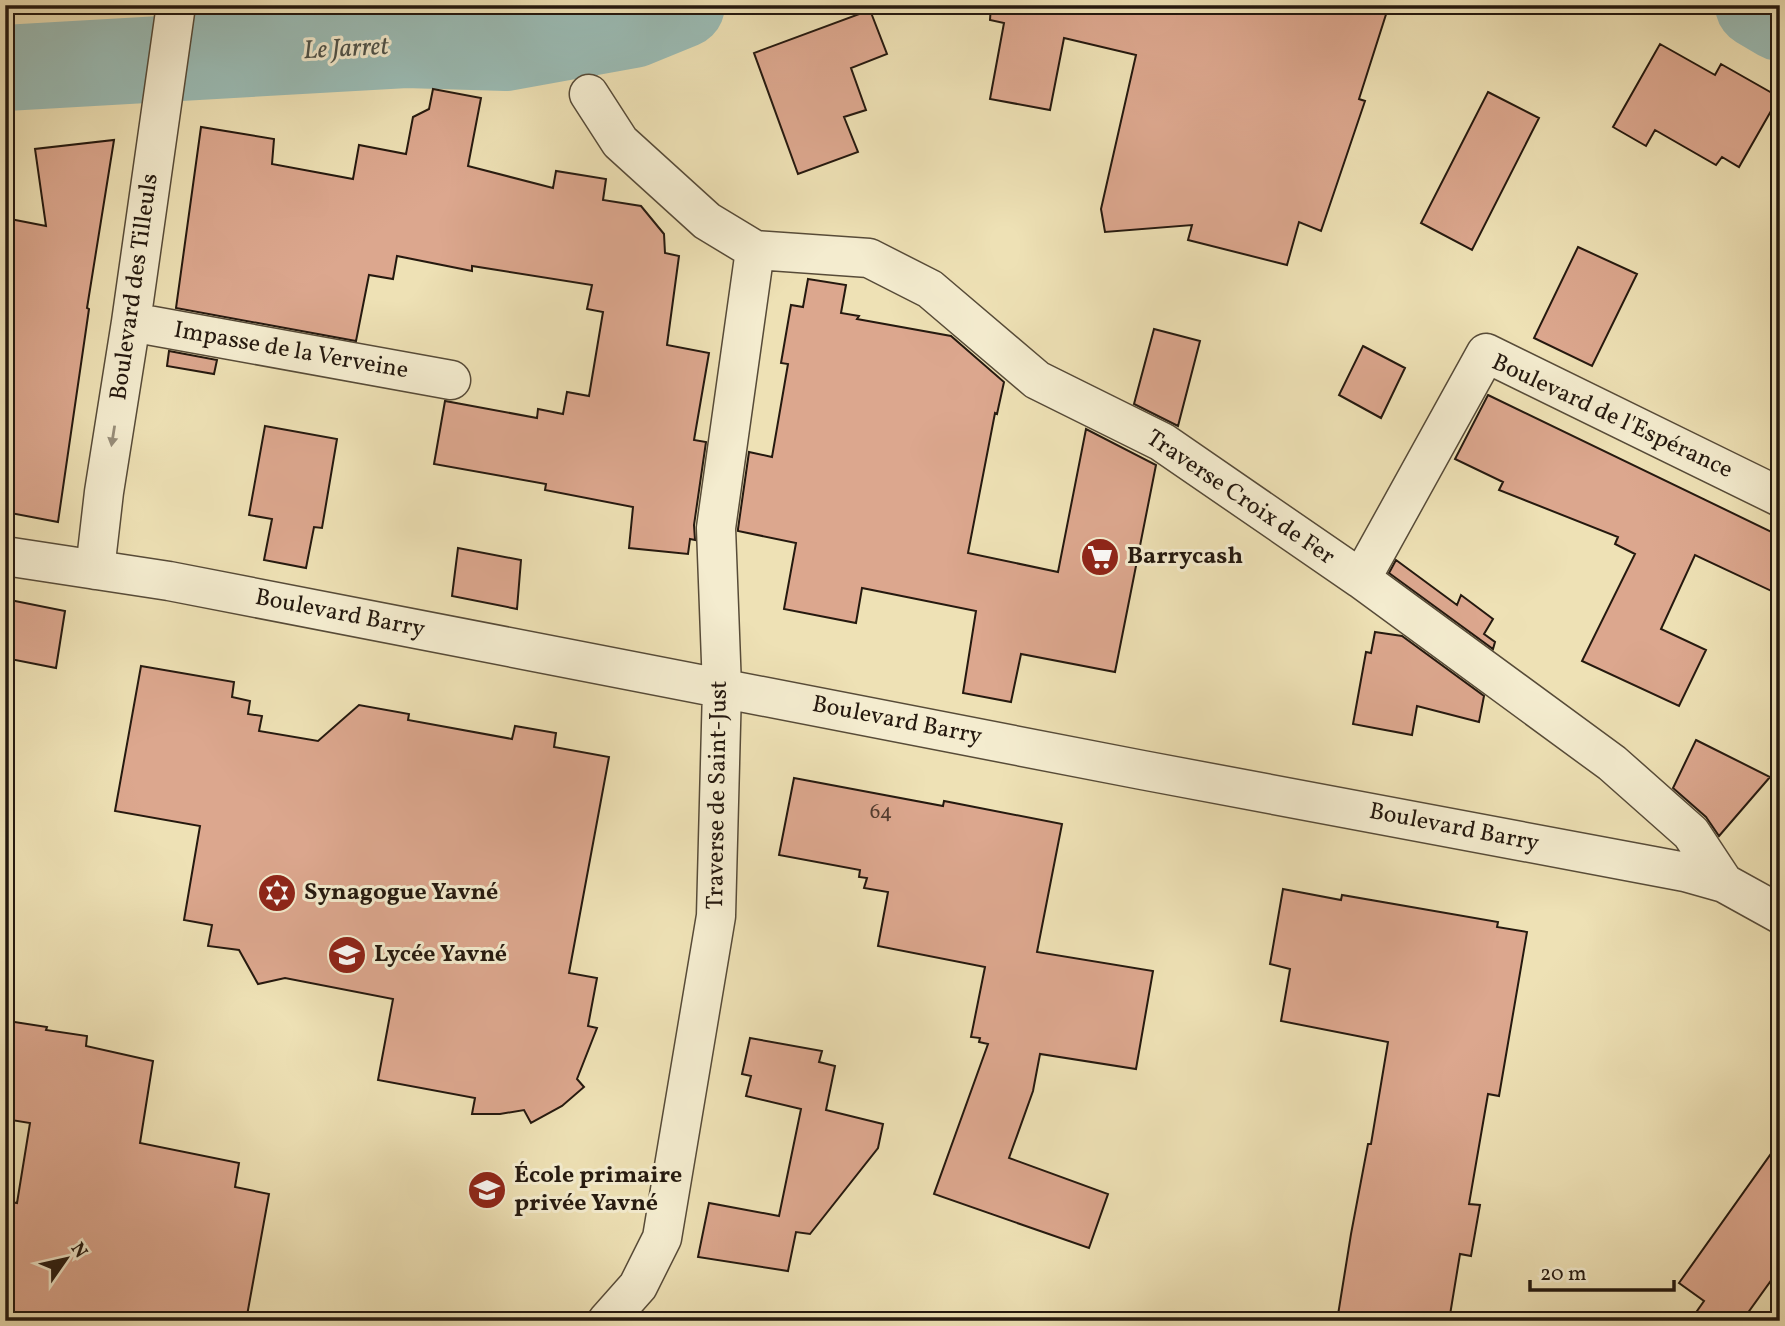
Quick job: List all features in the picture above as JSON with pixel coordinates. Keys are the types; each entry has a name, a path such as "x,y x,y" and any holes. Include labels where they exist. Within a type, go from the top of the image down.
{"street":[{"name":"Boulevard des Tilleuls","path":"95,570 104,492 175,9"},
{"name":"Traverse Croix de Fer","path":"589,94 620,142 707,221 755,250 869,258 930,289 1037,380 1162,442 1361,579 1612,763 1690,833 1724,883"},
{"name":"Traverse de Saint-Just","path":"607,1321 639,1286 662,1238 716,916 722,688 716,528 755,250"},
{"name":"Impasse de la Verveine","path":"131,322 451,380"},
{"name":"Boulevard de l'Espérance","path":"1361,579 1486,353 1780,497"},
{"name":"Boulevard Barry","path":"5,556 169,581 1685,872 1724,883 1780,914"}],"building":[{"path":"991,5 1389,5 1359,99 1365,101 1321,231 1299,222 1287,265 1188,240 1192,225 1105,232 1101,209 1136,55 1064,38 1050,110 990,99 1004,23 990,20"},
{"path":"870,10 887,54 851,68 866,110 844,117 858,152 798,174 754,53"},
{"path":"1660,44 1715,75 1721,64 1779,97 1739,167 1722,157 1716,165 1655,130 1646,146 1613,127"},
{"path":"433,89 481,98 468,166 553,188 556,171 606,179 603,200 641,206 664,234 665,253 679,256 667,345 709,353 694,440 706,442 694,525 695,540 690,539 688,554 629,548 633,507 545,490 546,484 434,464 445,401 537,418 538,409 563,414 567,392 589,396 603,312 587,309 592,285 472,266 472,271 397,256 393,279 369,275 356,341 176,308 201,127 274,139 272,164 353,179 359,145 406,154 413,117 429,109"},
{"path":"1488,92 1539,118 1472,250 1421,223"},
{"path":"114,140 87,308 89,309 58,522 5,512 5,218 46,226 35,149"},
{"path":"1578,247 1637,274 1592,366 1534,338"},
{"path":"808,279 846,285 841,313 859,316 857,319 951,336 1004,382 997,414 995,413 968,553 1058,572 1086,429 1156,465 1115,672 1021,654 1011,702 963,693 976,611 862,588 856,623 784,609 796,543 738,529 749,452 772,457 788,364 781,363 791,305 803,307"},
{"path":"1154,329 1200,341 1178,426 1134,404"},
{"path":"1363,346 1405,368 1381,418 1339,395"},
{"path":"169,351 217,360 214,374 167,366"},
{"path":"1488,395 1780,536 1780,595 1695,555 1661,629 1706,650 1679,706 1582,661 1635,554 1615,544 1618,537 1499,490 1503,482 1455,459"},
{"path":"265,426 337,439 322,528 314,527 306,568 264,560 272,519 249,515"},
{"path":"458,548 521,560 517,609 452,596"},
{"path":"1396,560 1457,605 1461,595 1493,619 1484,634 1495,642 1493,649 1389,573"},
{"path":"5,599 65,611 56,668 5,658"},
{"path":"1375,632 1402,636 1484,696 1479,722 1417,706 1412,735 1353,724 1366,652 1371,653"},
{"path":"141,666 234,682 232,697 250,701 248,714 262,716 259,731 318,741 359,705 409,714 408,720 512,739 515,726 556,733 554,747 609,757 569,973 597,978 588,1026 597,1028 577,1079 584,1087 562,1106 531,1123 524,1110 500,1114 472,1114 475,1098 378,1080 393,999 285,978 258,984 239,950 208,946 212,925 184,920 200,826 115,811"},
{"path":"1696,740 1770,777 1719,836 1706,817 1673,788"},
{"path":"794,778 943,806 944,801 1062,824 1037,952 1153,971 1136,1069 1040,1054 1033,1091 1009,1158 1108,1194 1089,1248 934,1194 988,1044 979,1042 980,1038 971,1037 985,967 878,946 888,892 864,888 867,878 859,877 860,870 779,855"},
{"path":"1283,889 1341,900 1342,895 1498,922 1497,927 1527,932 1499,1096 1488,1094 1469,1204 1480,1205 1471,1256 1460,1254 1449,1321 1337,1321 1388,1042 1281,1021 1290,969 1270,964"},
{"path":"8,1021 87,1036 86,1046 153,1061 140,1143 239,1163 235,1187 269,1194 246,1321 40,1321 5,1314 5,1201 17,1203 30,1123 5,1119 5,1023"},
{"path":"750,1038 822,1051 819,1062 835,1066 826,1110 883,1124 878,1148 810,1234 796,1232 788,1271 698,1257 709,1203 779,1216 801,1109 746,1096 751,1076 742,1074"},
{"path":"1780,1141 1780,1268 1742,1321 1690,1321 1704,1301 1679,1283"}],"waterway":[{"name":"Le Jarret","path":"5,68 406,45 506,48 633,25 682,5"},
{"name":"Le Jarret","path":"1758,5 1780,18"}],"place":[{"name":"Barrycash","path":"1100,557"},
{"name":"Synagogue Yavné","path":"277,893"},
{"name":"Lycée Yavné","path":"347,955"},
{"name":"École primaire privée Yavné","path":"487,1190"}]}
